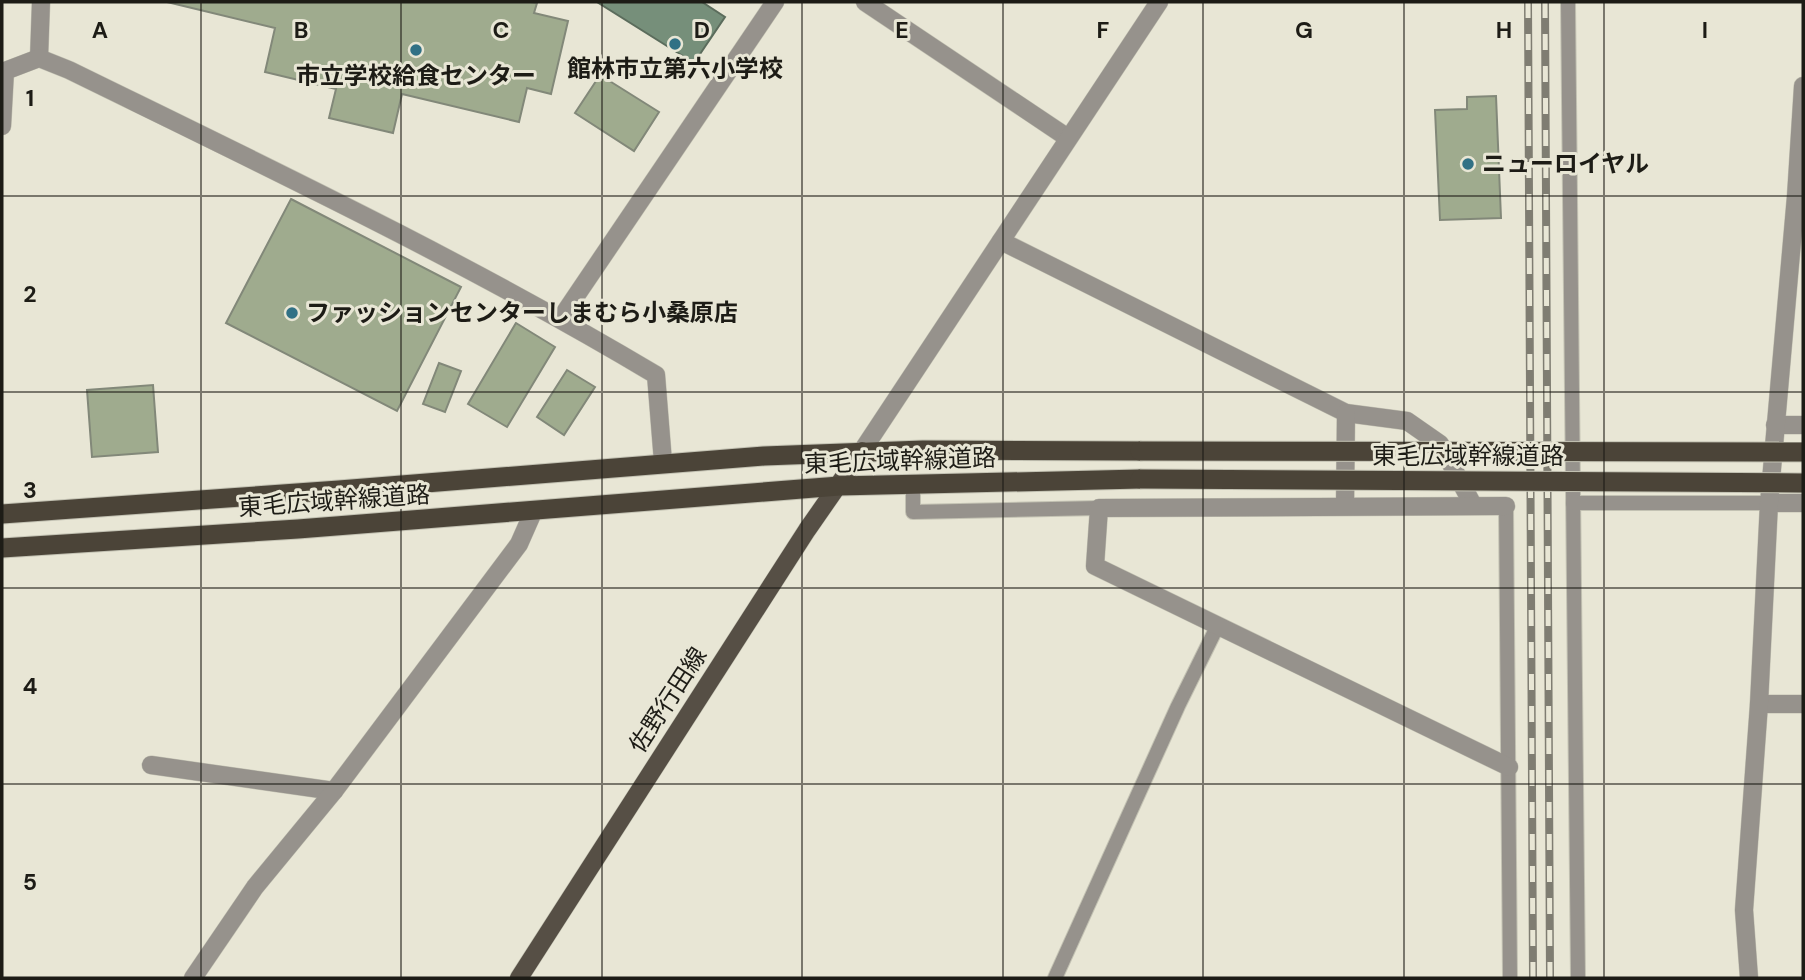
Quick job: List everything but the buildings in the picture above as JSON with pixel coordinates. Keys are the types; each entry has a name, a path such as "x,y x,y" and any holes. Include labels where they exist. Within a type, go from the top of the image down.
{"highway":[{"name":"東毛広域幹線道路","path":"2,514 352,489 663,462 862,451 1803,452"},
{"name":"東毛広域幹線道路","path":"2,548 839,486 913,483 1140,478 1803,483"}],"main road":[{"name":"佐野行田線","path":"519,978 807,530 862,451"}],"street":[{"path":"39,58 41,2"},
{"path":"561,318 775,2"},
{"path":"865,2 1068,138"},
{"path":"862,451 1160,2"},
{"path":"2,126 5,71 39,58 69,70 394,230 561,318 656,375 663,462"},
{"path":"1749,978 1744,911 1759,704 1769,503 1800,195 1803,86"},
{"path":"1001,241 1346,413 1407,421 1440,444 1473,505"},
{"path":"1345,506 1346,413"},
{"path":"1776,425 1803,425"},
{"path":"1769,503 1803,503"},
{"path":"1507,506 1099,508 1095,566 1509,767"},
{"path":"193,978 255,887 334,791 519,544 534,510"},
{"path":"1759,704 1803,704"},
{"path":"151,765 334,791"}],"lane":[{"path":"1568,2 1578,978"},
{"path":"913,483 913,512 1099,508"},
{"path":"1573,503 1769,503"},
{"path":"1507,506 1510,978"},
{"path":"1055,978 1178,706 1218,625"}],"shaded area":[{"path":"597,2 702,2 725,17 694,63"}],"railway":[{"path":"1528,2 1533,978"},
{"path":"1545,2 1550,978"}],"place":[{"name":"館林市立第六小学校","path":"675,44"},
{"name":"市立学校給食センター","path":"416,50"},
{"name":"ニューロイヤル","path":"1468,164"},
{"name":"ファッションセンターしまむら小桑原店","path":"292,313"}]}
